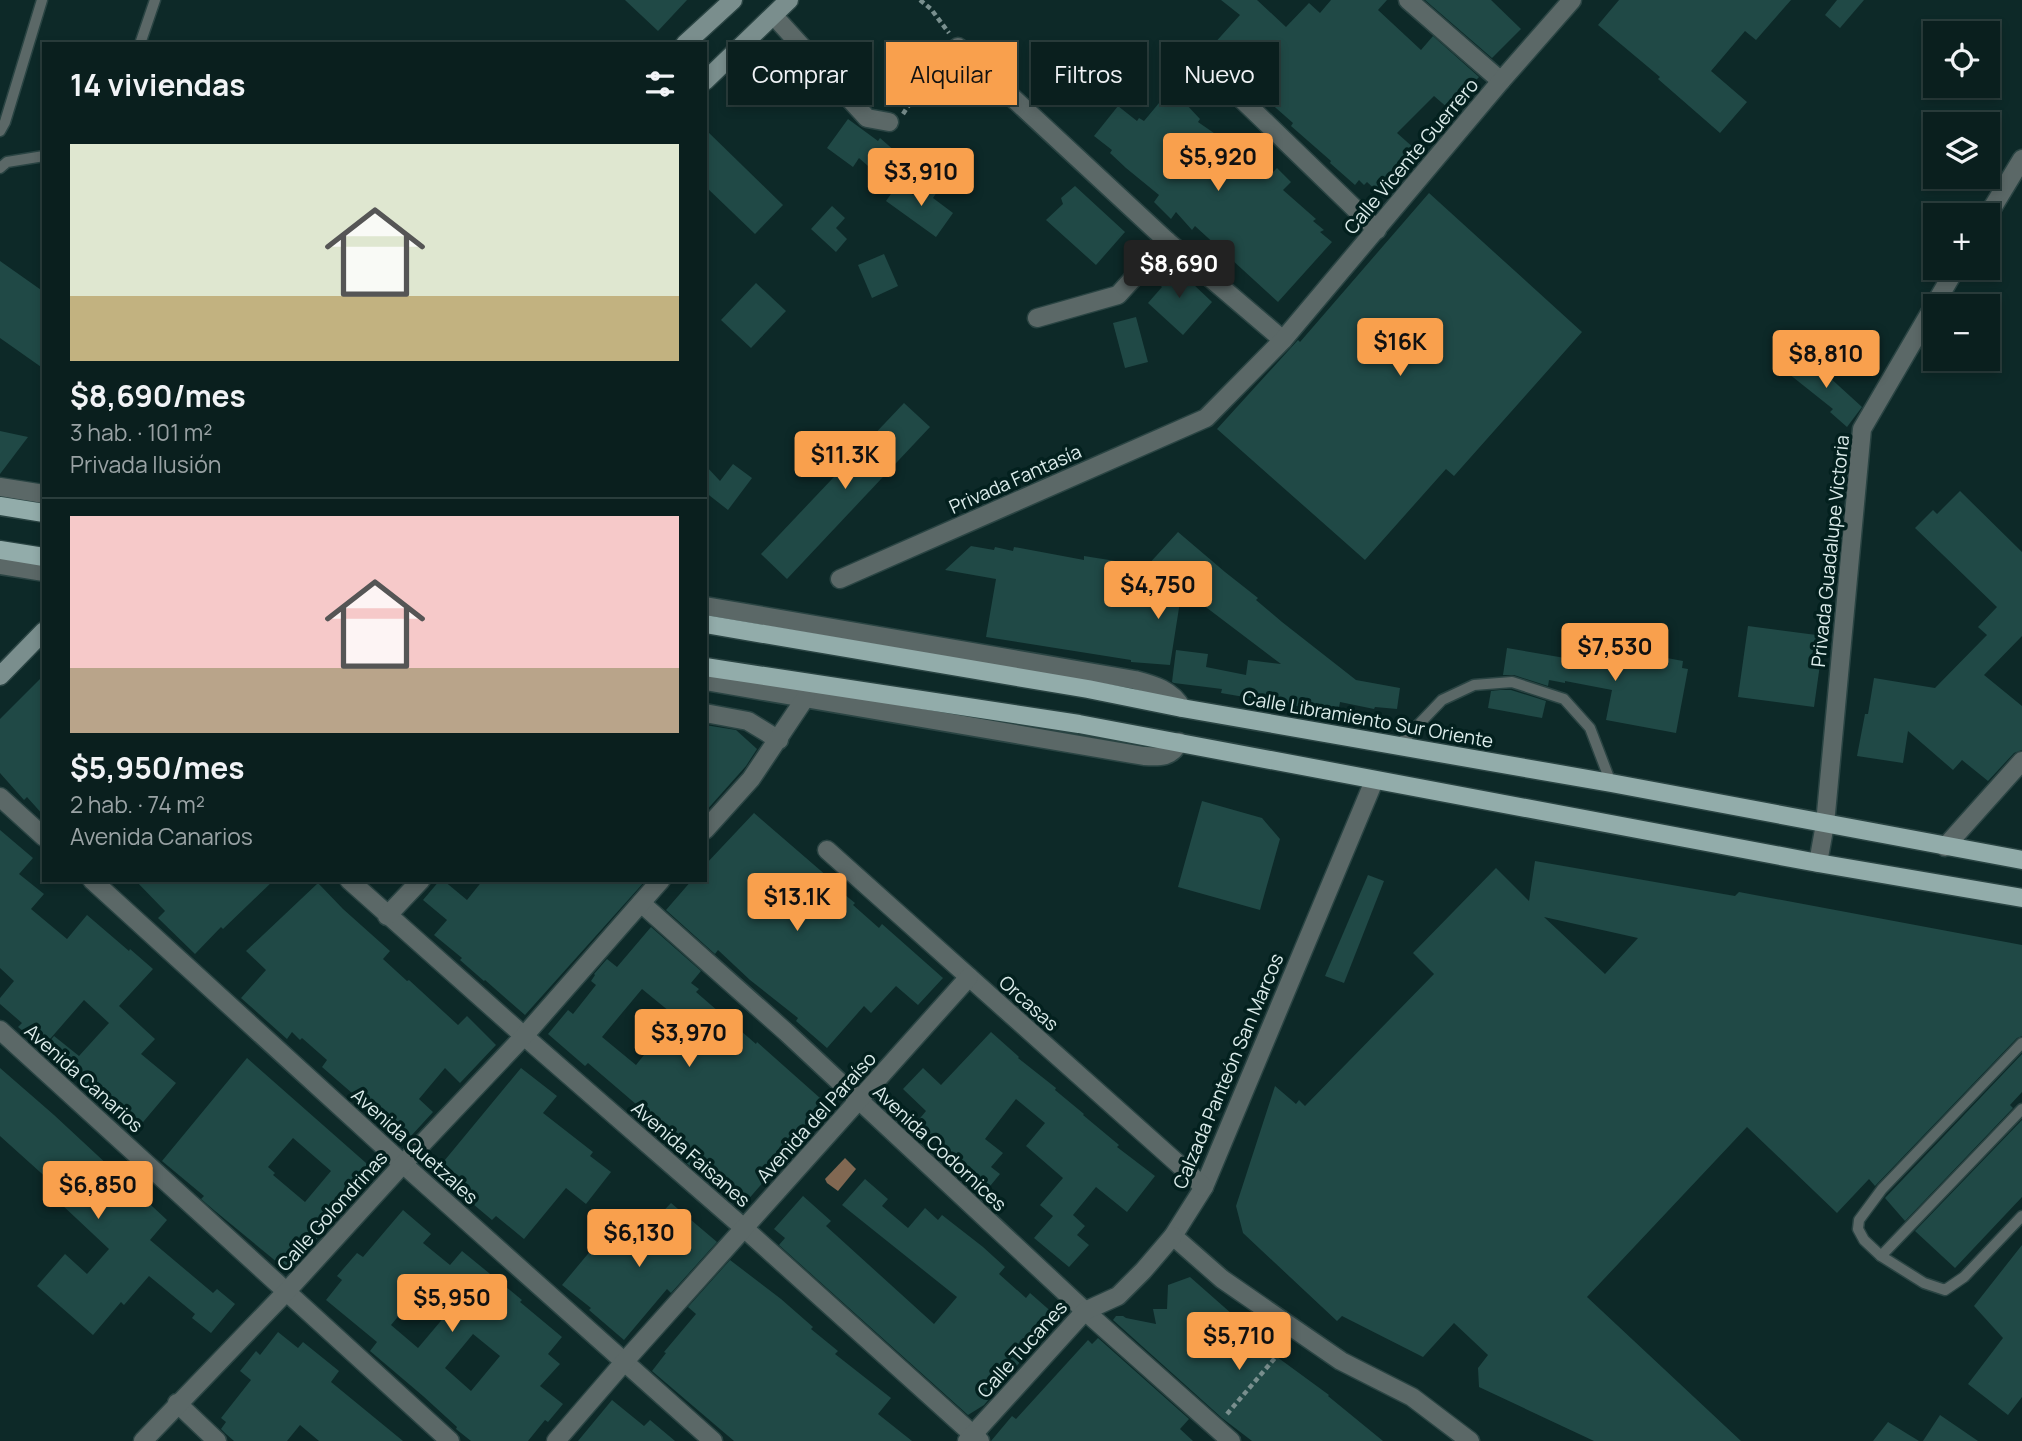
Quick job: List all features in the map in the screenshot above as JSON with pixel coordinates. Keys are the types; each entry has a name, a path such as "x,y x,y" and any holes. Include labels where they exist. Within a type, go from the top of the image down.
{"main road":[{"path":"687,42 733,0"},
{"path":"707,79 789,0"},
{"path":"0,506 42,513"},
{"path":"0,550 42,557"},
{"name":"Calle Libramiento Sur Oriente","path":"707,624 1088,689 2022,860"},
{"path":"0,676 42,633"},
{"path":"707,667 1079,724 1818,863 2022,898"}],"street":[{"path":"1408,0 1501,81"},
{"name":"Calle Vicente Guerrero","path":"1206,418 1283,340 1572,0"},
{"path":"774,16 867,118 889,122"},
{"path":"1017,101 1167,240 1283,340"},
{"path":"1247,105 1377,230"},
{"path":"1995,203 2022,159"},
{"path":"1037,318 1118,295 1167,240"},
{"name":"Privada Guadalupe Victoria","path":"1818,863 1825,824 1862,429 1949,280"},
{"name":"Privada Fantasía","path":"840,579 1206,418"},
{"path":"0,487 42,494"},
{"path":"0,565 42,572"},
{"path":"707,606 1135,680 1168,692 1178,700 1182,708"},
{"path":"707,681 1144,756 1162,757 1177,748 1180,743"},
{"path":"707,828 751,779 806,697"},
{"path":"707,713 748,721 779,740"},
{"path":"1945,847 2022,761"},
{"name":"Calzada Panteón San Marcos","path":"1173,1236 1204,1187 1374,781"},
{"path":"0,797 42,835"},
{"name":"Orcasas","path":"827,850 1204,1187"},
{"name":"Avenida Quetzales","path":"94,882 403,1164 713,1441"},
{"name":"Avenida Faisanes","path":"351,882 745,1229 973,1439"},
{"path":"387,916 419,882"},
{"name":"Calle Golondrinas","path":"143,1441 287,1291 524,1036 659,882"},
{"name":"Avenida Codornices","path":"641,903 786,1032 1085,1311 1231,1441"},
{"name":"Avenida del Paraíso","path":"556,1441 969,977"},
{"name":"Avenida Canarios","path":"0,1030 450,1441"},
{"path":"1173,1236 1222,1279 1341,1361 1412,1396 1470,1441"},
{"name":"Calle Tucanes","path":"973,1439 1085,1311 1118,1296 1143,1272 1173,1236"},
{"path":"177,1403 217,1441"}],"lane":[{"path":"0,131 42,0"},
{"path":"141,42 155,0"},
{"path":"0,168 7,162 42,156"},
{"path":"1399,745 1442,700 1474,685 1512,682 1564,699 1590,728 1611,783"},
{"path":"2022,1042 1882,1189 1865,1210 1859,1220 1858,1229 1864,1241 1881,1256 1924,1283 1945,1290 1964,1277 2022,1216"},
{"path":"1881,1256 2022,1109"}],"path":[{"path":"920,0 931,9 954,42"},
{"path":"889,122 904,113 909,105"},
{"path":"1216,1427 1298,1331"}],"shaded area":[{"path":"845,1158 856,1169 838,1191 825,1179"}],"building":[{"path":"625,0 687,0 658,31"},
{"path":"1221,0 1257,0 1286,27 1309,3 1320,13 1331,0 1387,0 1378,10 1421,50 1433,36 1479,77 1449,109 1434,96 1397,133 1415,149 1379,193 1367,182 1364,185 1359,180 1355,185 1291,126 1293,123 1273,105 1279,105 1279,42 1216,42 1240,15"},
{"path":"1425,0 1491,0 1521,29 1492,58"},
{"path":"1619,0 1791,0 1756,40 1745,31 1711,71 1747,102 1720,133 1658,79 1660,77 1598,25"},
{"path":"1837,0 1864,0 1840,28 1825,15"},
{"path":"1161,101 1161,105 1187,105 1200,119 1198,122 1237,149 1236,151 1267,178 1277,168 1291,182 1283,190 1316,219 1313,221 1324,230 1320,232 1332,242 1278,302 1195,226 1192,230 1176,212 1171,219 1154,202 1159,195 1126,168 1110,153 1112,150 1094,136 1118,106 1137,121 1139,118 1144,121"},
{"path":"848,119 878,141 880,138 896,152 877,174 859,158 853,167 827,148"},
{"path":"707,131 783,205 755,234 707,188"},
{"path":"922,182 937,192 933,198 953,213 936,237 886,201 898,184 913,195"},
{"path":"1075,186 1125,232 1096,265 1046,220 1063,204 1061,198"},
{"path":"1429,193 1582,332 1454,476 1446,469 1365,560 1217,429 1298,340 1300,342"},
{"path":"832,206 845,218 836,228 847,239 836,252 811,229"},
{"path":"884,254 898,286 872,298 858,265"},
{"path":"0,261 42,291 42,368 0,338"},
{"path":"1173,265 1212,302 1183,335 1148,303 1162,287 1157,282"},
{"path":"756,283 786,311 751,348 721,320"},
{"path":"1136,317 1148,362 1125,368 1113,323"},
{"path":"1805,355 1862,407 1847,427 1830,412 1833,409 1789,374"},
{"path":"904,403 930,427 787,579 761,554"},
{"path":"0,431 28,437 0,474"},
{"path":"733,464 752,478 728,510 707,494 707,467 720,481"},
{"path":"1960,491 2022,552 2022,636 1984,675 2022,706 2022,750 2014,753 1988,781 1962,760 1953,770 1908,731 1903,763 1857,756 1874,678 1935,688 1987,635 1978,627 1997,607 1915,528 1933,510 1937,514"},
{"path":"1178,532 1258,598 1256,600 1282,622 1356,680 1400,688 1397,709 1374,709 1340,702 1338,713 1221,693 1222,689 1172,682 1176,650 1208,654 1206,667 1246,675 1248,660 1281,664 1182,589 1170,665 1131,662 986,637 996,579 945,570 971,546 1013,551 1014,547 1084,560 1084,556 1147,566"},
{"path":"1748,626 1824,636 1814,707 1738,697"},
{"path":"1507,648 1600,664 1603,648 1683,661 1682,668 1688,669 1676,733 1606,720 1612,690 1549,680 1548,686 1514,675 1503,675"},
{"path":"42,677 42,814 27,797 24,800 0,773 0,719"},
{"path":"1511,690 1546,701 1542,718 1488,708 1491,691"},
{"path":"707,725 736,730 757,749 746,766 707,810"},
{"path":"1202,801 1262,818 1280,839 1260,910 1178,887"},
{"path":"754,813 835,883 833,885 879,928 882,924 943,978 918,1005 896,986 871,1013 864,1006 827,1048 796,1021 798,1018 750,980 718,950 715,954 666,910 690,882 707,882 707,863"},
{"path":"0,830 33,858 19,874 44,894 31,909 67,939 87,915 153,969 119,1006 155,1039 141,1054 176,1083 133,1134 112,1116 116,1112 43,1050 54,1036 79,1056 109,1023 84,1000 43,1047 18,1027 22,1023 0,1004 0,998 14,981 0,968"},
{"path":"1535,861 1735,896 1739,892 2022,945 2022,1036 2017,1038 1875,1186 1869,1179 1837,1213 1747,1127 1587,1297 1741,1441 1594,1441 1479,1387 1478,1368 1488,1355 1454,1323 1423,1357 1342,1316 1337,1321 1243,1233 1236,1206 1275,1086 1296,1104 1299,1100 1305,1106 1434,974 1413,953 1496,868 1529,901","holes":["1544,917 1638,938 1605,974"]},
{"path":"1368,875 1384,881 1344,983 1325,976"},
{"path":"137,882 272,882 195,954 158,918 165,911"},
{"path":"438,882 445,882 467,900 481,882 644,882 525,1015 434,935 447,920 423,900"},
{"path":"318,883 390,951 383,959 407,981 458,1025 467,1016 496,1045 460,1083 445,1068 419,1099 433,1112 411,1136 390,1117 382,1127 357,1104 360,1100 322,1067 327,1060 292,1032 287,1039 241,998 266,970 246,951"},
{"path":"651,927 701,971 691,983 699,989 696,992 829,1106 740,1209 654,1135 631,1111 637,1105 588,1063 585,1066 548,1034 568,1010 573,1014 596,985 591,981 607,959 617,967","holes":["642,989 675,1016 636,1065 602,1037"]},
{"path":"991,1032 1119,1145 1117,1147 1155,1176 1127,1212 1096,1187 1073,1215 1085,1226 1077,1235 1089,1245 1069,1267 1034,1238 1053,1216 1040,1205 1063,1178 1026,1146 1045,1123 1016,1099 985,1139 1003,1153 991,1167 1000,1174 986,1191 962,1171 964,1168 916,1123 926,1111 903,1089 923,1068 941,1085"},
{"path":"2022,1054 2022,1092 2010,1105 2013,1108 1905,1221 1885,1198"},
{"path":"247,1058 374,1170 289,1272 201,1199 204,1196 162,1161","holes":["293,1138 331,1171 305,1202 273,1175 275,1173 268,1167"]},
{"path":"0,1068 167,1220 150,1240 213,1293 217,1289 235,1304 211,1333 192,1318 195,1314 149,1276 124,1305 121,1302 93,1335 37,1286 65,1254 87,1274 109,1249 44,1188 50,1181 0,1136"},
{"path":"521,1068 557,1096 543,1113 593,1152 590,1156 611,1172 586,1204 566,1188 524,1239 496,1216 492,1220 435,1172"},
{"path":"2022,1120 2022,1197 1955,1268 1915,1231"},
{"path":"865,1179 888,1199 882,1206 908,1228 925,1208 938,1220 942,1215 1005,1267 999,1274 1026,1298 1030,1293 1055,1315 984,1405 968,1415 779,1245 785,1238 774,1229 803,1196 831,1221 826,1226 934,1324 957,1297 842,1205"},
{"path":"671,1203 717,1242 671,1293 667,1289 624,1340 562,1285 592,1249 595,1252 611,1233 622,1242 645,1216 652,1223"},
{"path":"403,1210 431,1234 423,1243 450,1265 462,1251 562,1337 548,1354 560,1364 540,1386 563,1404 528,1441 471,1441 370,1351 377,1342 326,1300 342,1280 337,1276 357,1253 363,1257","holes":["418,1293 445,1316 418,1348 391,1325","473,1334 500,1356 471,1391 445,1368"]},
{"path":"2022,1245 2022,1397 2008,1415 1968,1384 2003,1338 1974,1306"},
{"path":"730,1260 781,1299 838,1351 835,1354 891,1398 878,1414 912,1441 734,1441 652,1371 666,1353 664,1352 696,1314 688,1307"},
{"path":"1190,1277 1275,1352 1273,1354 1329,1395 1383,1441 1252,1441 1222,1418 1113,1320 1116,1316 1123,1316 1156,1324 1153,1309 1167,1309 1168,1285"},
{"path":"278,1332 298,1348 303,1342 339,1371 331,1382 403,1441 319,1441 300,1425 287,1441 234,1441 221,1429 226,1422 221,1418 251,1380 240,1371 256,1351 260,1355"},
{"path":"1098,1338 1189,1419 1180,1429 1193,1441 991,1441 1012,1416 1016,1419 1088,1340 1092,1344"},
{"path":"612,1400 644,1426 650,1420 675,1441 578,1441"},
{"path":"1940,1415 1978,1441 1923,1441"},
{"path":"1888,1422 1919,1441 1873,1441"}]}
